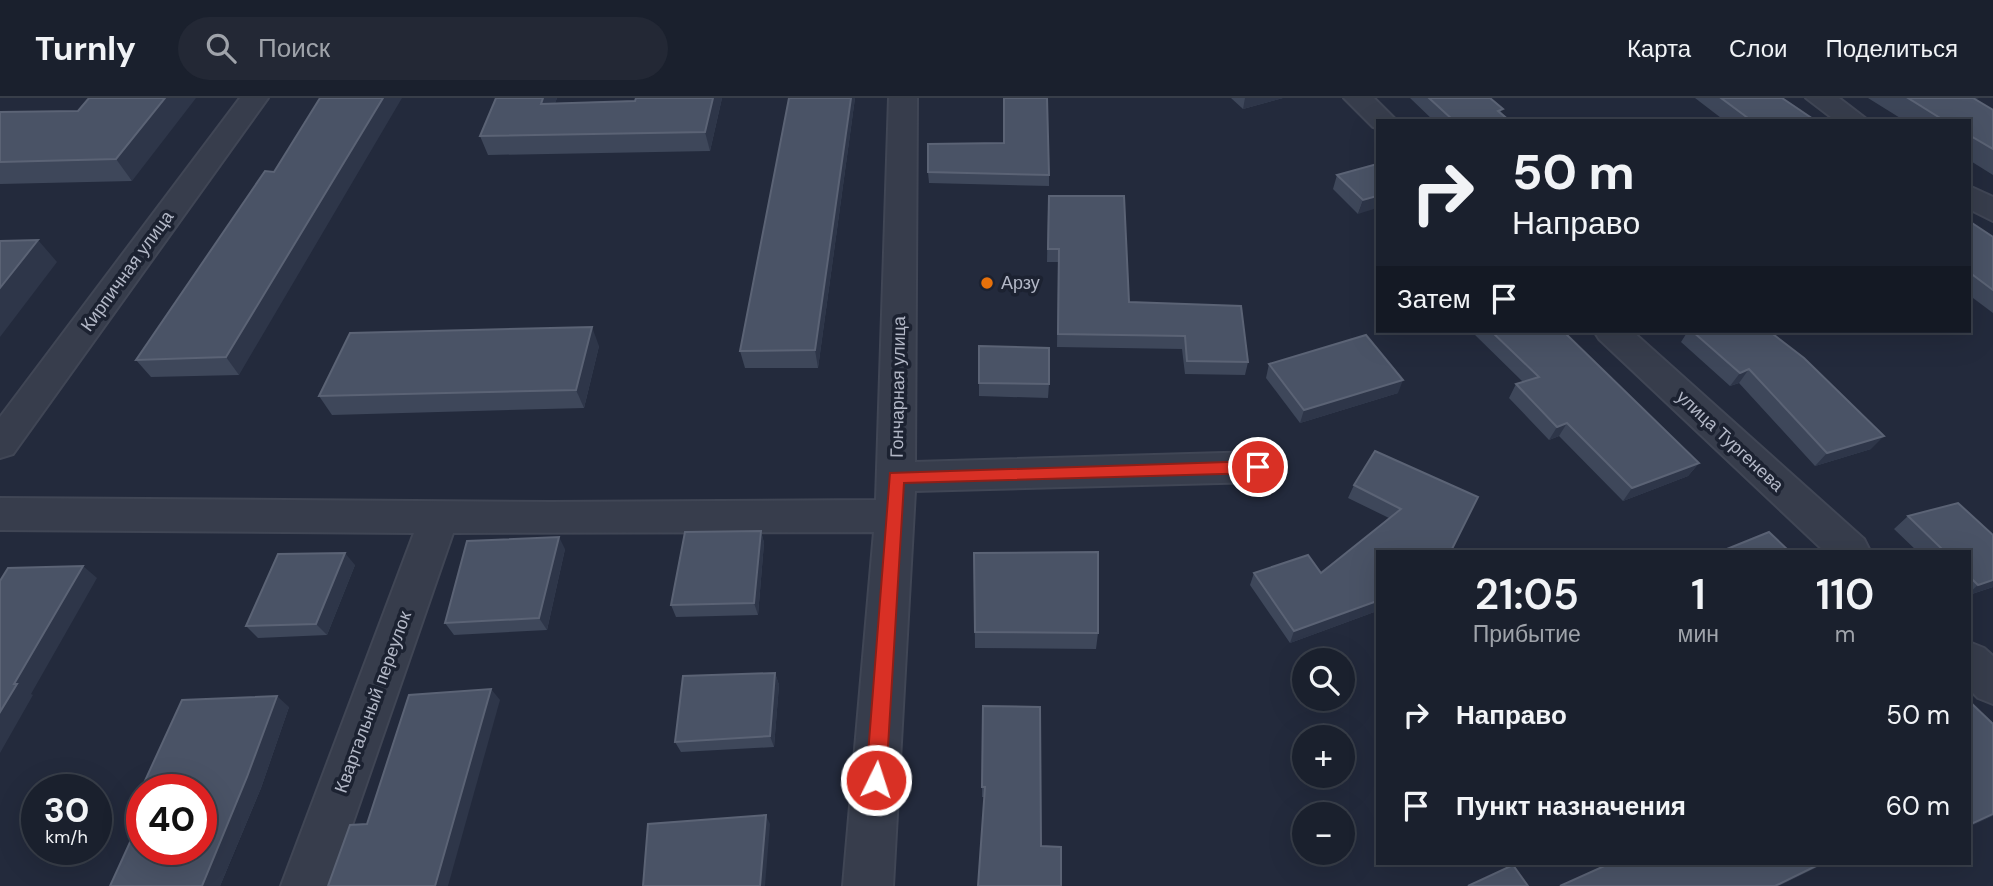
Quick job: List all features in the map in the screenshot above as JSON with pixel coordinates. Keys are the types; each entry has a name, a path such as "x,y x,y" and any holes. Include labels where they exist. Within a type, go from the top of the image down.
{"street":[{"name":"Кирпичная улица","path":"0,444 254,98"},
{"name":"Гончарная улица","path":"868,886 895,516 903,98"},
{"path":"1359,98 1381,119"},
{"path":"1820,98 1852,119"},
{"path":"1971,196 1993,211"},
{"name":"улица Тургенева","path":"1613,333 1849,550"},
{"path":"896,477 1258,467"},
{"path":"0,514 895,516"},
{"name":"Квартальный переулок","path":"306,886 439,517"},
{"path":"1971,663 1993,684"}],"building":[{"path":"89,98 165,98 116,159 0,162 0,112 78,111"},
{"path":"320,98 383,98 226,357 136,360 265,171 274,172"},
{"path":"496,98 543,98 541,104 635,101 636,98 713,98 705,132 480,136"},
{"path":"789,98 851,98 815,350 740,351"},
{"path":"1004,98 1047,98 1049,175 928,172 928,144 1004,143"},
{"path":"1429,98 1490,98 1503,109 1498,111 1508,119 1452,119"},
{"path":"1721,98 1782,98 1813,119 1749,119"},
{"path":"1908,98 1973,98 1993,110 1993,149 1971,136 1971,119 1942,119"},
{"path":"1376,164 1376,196 1363,200 1337,175"},
{"path":"1049,196 1124,196 1129,302 1241,306 1248,362 1187,361 1185,336 1058,334 1059,249 1048,249"},
{"path":"1971,222 1993,237 1993,290 1971,274"},
{"path":"38,240 0,288 0,241"},
{"path":"592,327 576,390 319,396 350,333"},
{"path":"1493,333 1565,333 1699,463 1632,488 1567,423 1557,427 1516,384 1539,377"},
{"path":"1694,333 1772,333 1804,358 1884,436 1827,453 1749,369 1740,373"},
{"path":"1366,335 1403,380 1304,410 1269,364"},
{"path":"979,346 1049,348 1049,384 979,383"},
{"path":"1375,451 1478,497 1452,550 1376,550 1376,601 1294,631 1254,573 1308,555 1321,573 1401,509 1354,485"},
{"path":"1958,503 1993,535 1993,580 1978,585 1971,578 1971,550 1943,550 1908,516"},
{"path":"761,531 754,603 671,605 685,532"},
{"path":"1769,532 1788,550 1724,550"},
{"path":"559,537 539,618 445,623 467,541"},
{"path":"1098,552 1098,633 975,632 974,553"},
{"path":"345,553 316,624 246,626 278,554"},
{"path":"83,566 0,712 0,581 8,568"},
{"path":"775,673 770,736 675,742 683,676"},
{"path":"491,689 435,886 328,886 350,825 367,824 409,695"},
{"path":"277,696 217,850 217,774 148,774 182,700"},
{"path":"1971,703 1993,724 1993,814 1971,824"},
{"path":"983,706 1040,707 1041,846 1061,847 1061,886 978,886 985,787 982,787"},
{"path":"766,815 760,886 643,886 648,824"},
{"path":"126,851 126,865 211,865 202,886 110,886"},
{"path":"1513,865 1528,886 1468,886"},
{"path":"1607,865 1818,865 1775,886 1560,886"}],"place":[{"name":"Арзу","path":"987,283"}],"route":[{"path":"876,780 896,477 1258,467"}]}
